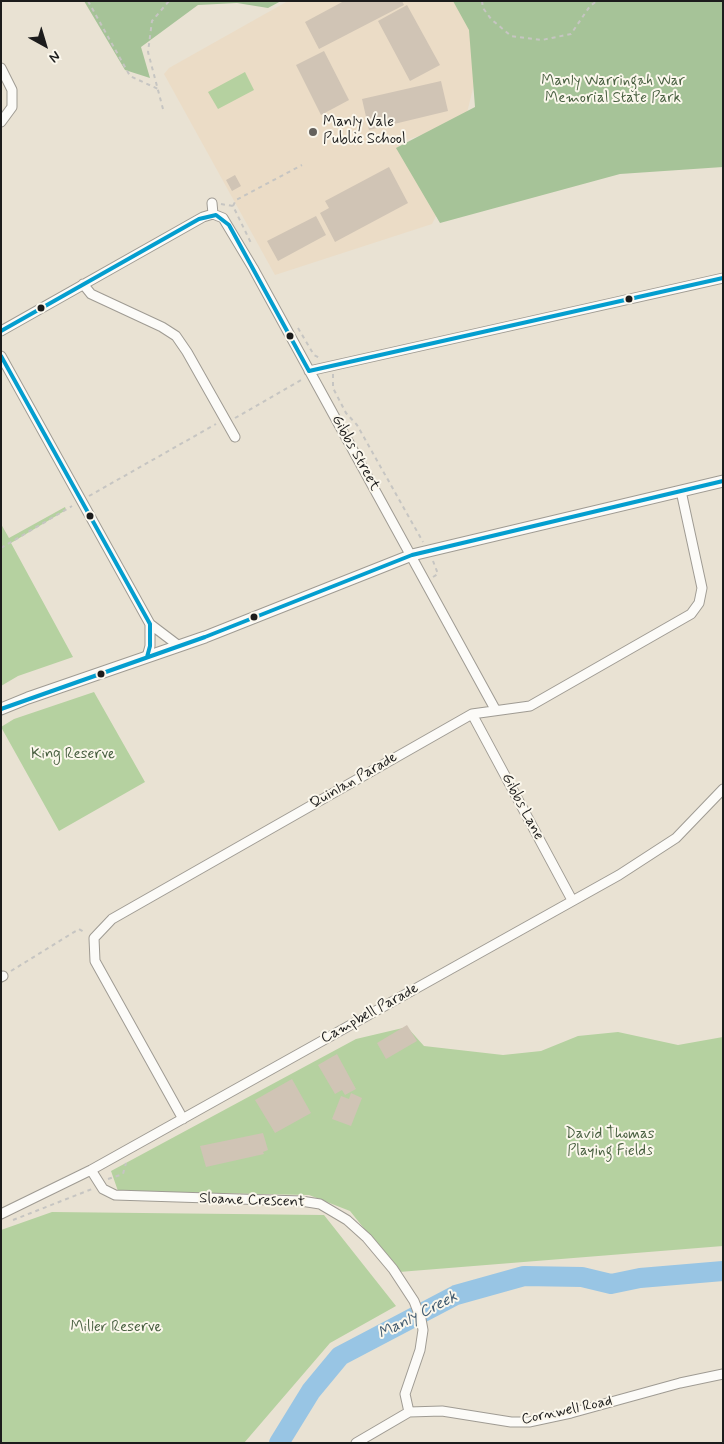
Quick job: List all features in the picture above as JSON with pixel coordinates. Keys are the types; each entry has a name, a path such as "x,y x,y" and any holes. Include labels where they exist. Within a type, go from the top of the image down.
{"street":[{"path":"1,68 12,90 12,107 1,122"},
{"path":"1,331 199,218 213,214 212,203"},
{"name":"Gibbs Street","path":"213,214 220,216 229,225 495,709"},
{"path":"310,373 330,366 723,278"},
{"path":"83,284 91,294 162,327 176,336 235,437"},
{"path":"1,356 150,624 179,646"},
{"path":"1,709 179,646 427,550 723,481"},
{"name":"Quinlan Parade","path":"94,938 112,919 472,714 495,709 515,709 530,706 695,609 701,596 702,588 681,490"},
{"path":"147,657 150,646 150,624"},
{"name":"Gibbs Lane","path":"472,714 572,900"},
{"name":"Campbell Parade","path":"1,1214 91,1170 619,875 676,838 723,789"},
{"path":"94,938 95,961 183,1119"},
{"name":"Sloane Crescent","path":"91,1170 103,1189 121,1196 281,1200 320,1204 347,1220 367,1238 393,1268 414,1301 421,1319 420,1350 405,1394 409,1412"},
{"name":"Cornwell Road","path":"409,1412 442,1411 512,1422 529,1422 680,1383 723,1374"},
{"path":"356,1443 409,1412"}],"path":[{"path":"88,1 130,76 158,89"},
{"path":"163,109 148,52 152,21 169,1"},
{"path":"482,1 483,8 491,19 511,36 542,40 571,34 590,6 597,1"},
{"path":"233,206 236,200 302,165"},
{"path":"330,366 334,380 332,388 346,413 356,425 438,571 438,574 426,581"},
{"path":"1,548 82,500 310,373"},
{"path":"2,976 79,929 94,938"},
{"path":"112,1178 123,1174 127,1166 122,1152"},
{"path":"10,1222 70,1197 85,1194 92,1189"}],"shaded area":[{"name":"Manly Vale Public School","path":"288,1 465,1 485,39 465,121 397,143 443,202 432,224 275,275 164,74 169,68"}],"green space":[{"path":"84,1 281,1 268,8 237,3 198,5 141,47 150,78 125,70"},
{"name":"Manly Warringah War Memorial State Park","path":"453,1 723,1 723,167 620,174 440,223 396,148 475,107 469,30"},
{"path":"245,72 254,90 218,109 208,92"},
{"path":"65,507 66,510 11,543 73,657 18,676 1,686 1,524 9,538"},
{"name":"King Reserve","path":"94,692 145,782 59,831 1,727 14,719"},
{"name":"David Thomas Playing Fields","path":"407,1027 424,1046 503,1055 541,1051 578,1036 618,1032 678,1045 723,1037 723,1246 399,1272 350,1211 309,1195 118,1191 111,1171 356,1039"},
{"name":"Miller Reserve","path":"52,1212 324,1215 396,1306 330,1343 244,1443 1,1443 1,1230"}],"building":[{"path":"344,1 402,1 404,5 319,49 305,22"},
{"path":"407,5 440,65 410,81 378,21"},
{"path":"324,51 349,100 321,115 296,65"},
{"path":"441,81 448,111 369,130 362,99"},
{"path":"389,167 408,203 335,242 320,213 329,208 325,201"},
{"path":"235,175 241,186 232,191 226,180"},
{"path":"316,216 326,235 278,261 267,241"},
{"path":"407,1025 417,1041 386,1059 377,1043"},
{"path":"337,1054 356,1089 345,1095 342,1090 335,1094 318,1065"},
{"path":"292,1079 311,1113 275,1133 255,1100"},
{"path":"351,1093 362,1098 351,1126 332,1119 341,1096 349,1099"},
{"path":"263,1133 268,1150 263,1152 264,1154 206,1167 200,1146"}],"waterway":[{"name":"Manly Creek","path":"279,1443 311,1391 340,1356 456,1295 524,1276 582,1277 611,1284 640,1278 723,1271"}],"transit line":[{"path":"1,331 199,219 216,215 229,225 309,371"},
{"path":"309,371 723,278"},
{"path":"1,356 150,624 150,646 147,657"},
{"path":"1,709 205,637 412,555 723,481"}],"place":[{"name":"Manly Vale Public School","path":"313,132"}]}
